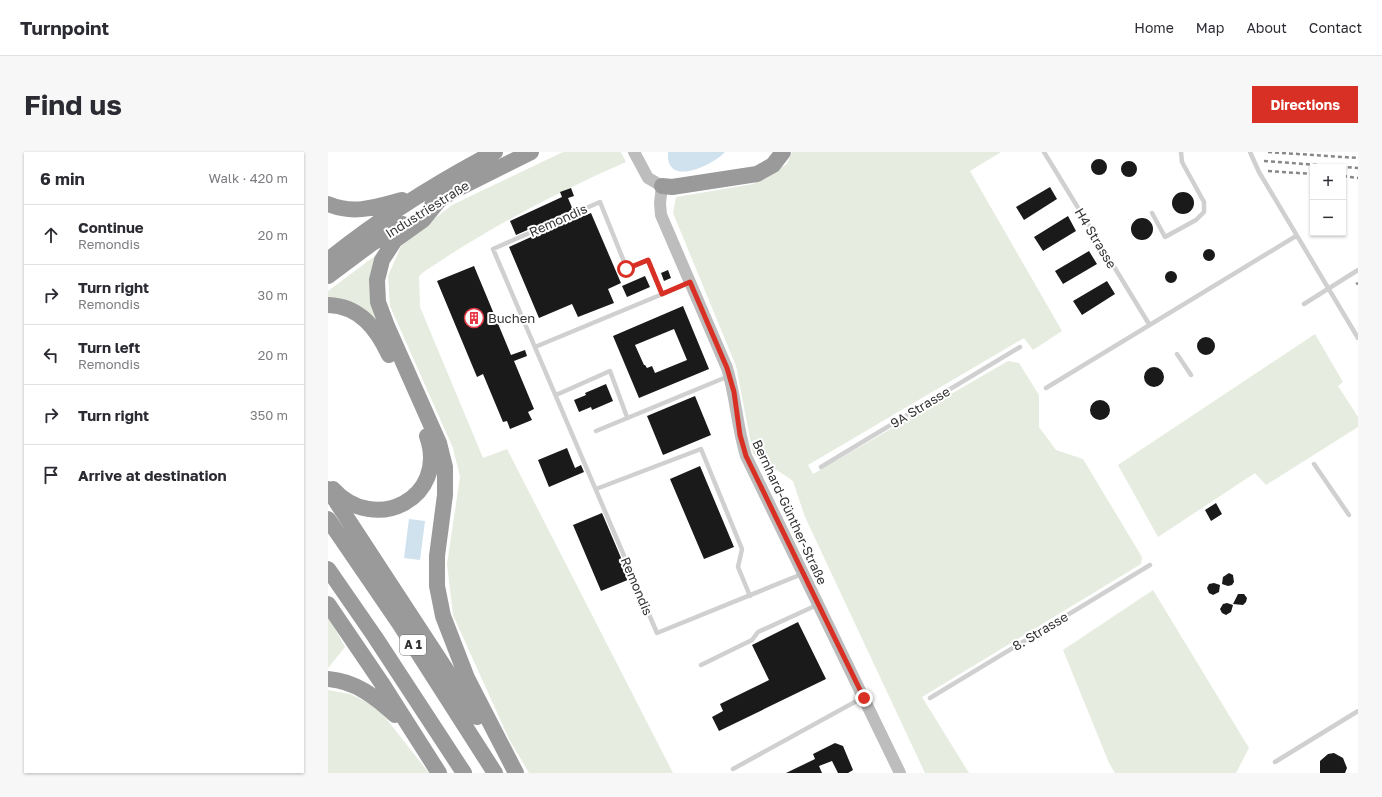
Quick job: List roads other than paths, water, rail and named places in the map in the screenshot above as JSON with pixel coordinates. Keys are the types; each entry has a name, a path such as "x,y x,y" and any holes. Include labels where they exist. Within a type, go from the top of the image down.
{"highway":[{"name":"Industriestraße","path":"328,260 382,219 417,196 495,152"},
{"name":"Industriestraße","path":"328,276 371,244 441,198 531,152"},
{"path":"728,177 770,158 774,152"},
{"path":"662,186 672,187 728,177 757,174 773,165 783,152"},
{"path":"328,204 345,209 364,210 417,196"},
{"path":"441,198 423,220 395,240 382,260 377,280 378,302 387,326 439,443 445,467 444,495 436,556 437,586 442,616 467,678 515,773"},
{"path":"328,305 348,308 361,316 381,338 424,428 429,441 431,458 427,479 417,494 402,505 390,509 357,507 338,494 328,483"},
{"path":"328,489 515,773"},
{"name":"A 1","path":"328,519 399,623 495,773"},
{"name":"A 1","path":"328,569 375,637 464,773"},
{"path":"328,604 383,685 438,773"},
{"path":"328,679 338,679 360,688 379,700 396,716 438,773"}],"street":[{"path":"634,152 648,178 662,186"},
{"name":"Bernhard-Günther-Straße","path":"662,186 660,203 661,215 729,376 734,392 740,435 746,456 900,773"}],"lane":[{"name":"H4 Strasse","path":"1044,152 1149,324"},
{"path":"1152,213 1165,237 1196,220 1204,212 1204,202 1182,162 1180,152"},
{"path":"1250,152 1258,172 1358,338"},
{"name":"Remondis","path":"662,294 648,260 626,269 600,202 493,249 536,346 657,633 803,574"},
{"path":"1046,388 1296,236"},
{"path":"1304,304 1358,270"},
{"path":"536,346 690,282"},
{"name":"9A Strasse","path":"821,467 1020,347"},
{"path":"1178,354 1192,375"},
{"path":"556,395 610,371 628,417"},
{"path":"596,431 729,376"},
{"path":"596,490 701,449 742,549 738,567 750,596"},
{"path":"1314,464 1349,516"},
{"name":"8. Strasse","path":"930,698 1150,565"},
{"path":"701,664 752,640 758,632 818,604"},
{"path":"733,769 864,698"},
{"path":"1275,762 1358,712"}],"water":[{"path":"668,152 725,152 700,168 681,172 674,169 669,163"},
{"path":"409,519 425,521 420,560 404,558"}],"railway":[{"path":"1268,152 1358,158"},
{"path":"1264,161 1358,168"},
{"path":"1268,171 1310,174"},
{"path":"1346,176 1358,178"}],"place":[{"name":"Buchen","path":"474,318"}]}
